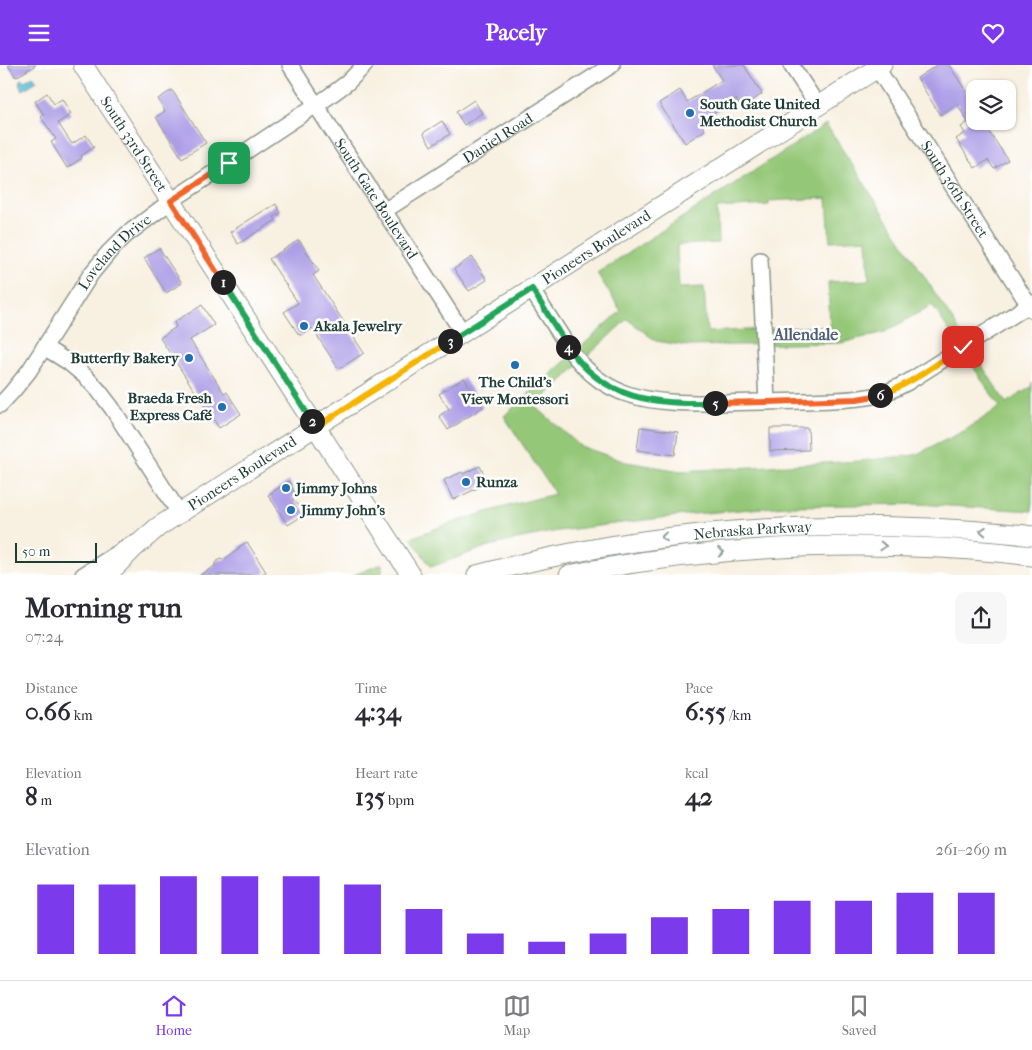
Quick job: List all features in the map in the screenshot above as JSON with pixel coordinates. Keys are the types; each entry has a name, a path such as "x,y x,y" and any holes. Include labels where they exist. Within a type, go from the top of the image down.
{"main road":[{"name":"South 33rd Street","path":"82,65 412,575"},
{"name":"Pioneers Boulevard","path":"158,527 880,67"},
{"name":"Nebraska Parkway","path":"477,575 609,545 704,533 818,526 879,526 1032,535"},
{"path":"107,575 158,527"},
{"name":"Nebraska Parkway","path":"569,575 617,565 683,555 814,546 936,548 1032,556"}],"street":[{"name":"South Gate Boulevard","path":"290,65 463,333"},
{"name":"Loveland Drive","path":"0,405 29,371 91,274 108,252 126,235 171,201 347,83 365,65"},
{"name":"Daniel Road","path":"384,211 612,65"},
{"path":"791,65 818,106"},
{"name":"South 36th Street","path":"880,67 1031,306"},
{"path":"760,260 767,402"},
{"path":"532,289 566,344 580,363 596,377 616,390 640,398 682,403 857,399 886,393 908,382 1031,306"},
{"path":"44,347 68,362 99,391 112,408 180,514"},
{"name":"Pioneers Boulevard","path":"82,575 158,527"}],"green space":[{"path":"826,124 1006,403 1031,387 1032,382 1032,511 918,504 785,506 693,514 558,531 522,538 486,547 431,567 411,538 482,513 555,494 504,416 621,311 597,273","holes":["827,198 830,241 867,239 869,280 828,282 830,326 707,332 704,287 679,288 677,245 718,243 717,208 769,205 769,201","932,305 1000,407 964,431 915,455 859,461 681,471 626,462 580,446 535,406 627,319 656,341 688,346 841,343 885,332"]},
{"path":"382,564 382,575 354,575 356,574"}],"water":[{"path":"33,76 37,81 23,90 19,84 21,79 25,81"}],"building":[{"path":"8,65 36,65 16,77"},
{"name":"South Gate United Methodist Church","path":"712,65 744,65 762,94 749,103 746,99 738,104 736,99 700,122 705,130 685,143 659,103 680,90 687,102 722,80"},
{"path":"937,65 949,65 966,91 966,119 957,104 940,115 917,78"},
{"path":"172,90 206,143 182,158 156,117 165,111 158,99"},
{"path":"47,93 54,104 62,99 71,114 58,123 72,144 86,135 94,147 67,168 51,142 56,139 41,117 44,115 35,101"},
{"path":"474,100 482,113 464,125 456,112"},
{"path":"442,121 450,134 431,146 423,133"},
{"path":"966,123 966,130 988,130 1008,160 994,169 988,160 975,168 956,139 965,133 961,127"},
{"path":"276,204 281,213 274,217 276,220 238,244 230,232"},
{"path":"299,240 319,271 313,275 364,353 340,368 338,368 312,328 301,336 299,335 284,312 298,303 269,259"},
{"path":"159,248 182,283 166,293 144,258"},
{"path":"472,257 487,280 469,291 454,269"},
{"path":"202,305 214,325 190,340 224,393 227,392 241,414 219,428 160,338 176,327 174,322"},
{"path":"464,378 483,407 448,430 439,416 449,409 439,394"},
{"path":"640,427 678,432 675,455 637,450"},
{"path":"770,428 808,428 809,450 770,451"},
{"name":"Runza","path":"480,466 488,483 453,500 444,480"},
{"path":"289,481 296,496 292,499 307,513 288,525 268,495"},
{"path":"247,542 266,572 260,575 200,575 215,566 215,563 220,559 223,560"}],"place":[{"name":"South Gate United Methodist Church","path":"690,113"},
{"name":"Akala Jewelry","path":"304,326"},
{"name":"Butterfly Bakery","path":"189,358"},
{"name":"The Child's View Montessori","path":"515,365"},
{"name":"Braeda Fresh Express Café","path":"222,407"},
{"name":"Runza","path":"466,482"},
{"name":"Jimmy Johns","path":"286,488"},
{"name":"Jimmy John's","path":"291,510"}],"district":[{"name":"Allendale","path":"806,334"}],"route":[{"path":"229,163 171,201 316,427 532,289 573,354 587,370 606,385 616,390 628,395 654,400 682,403 767,402 871,397 899,387 963,347"}]}
